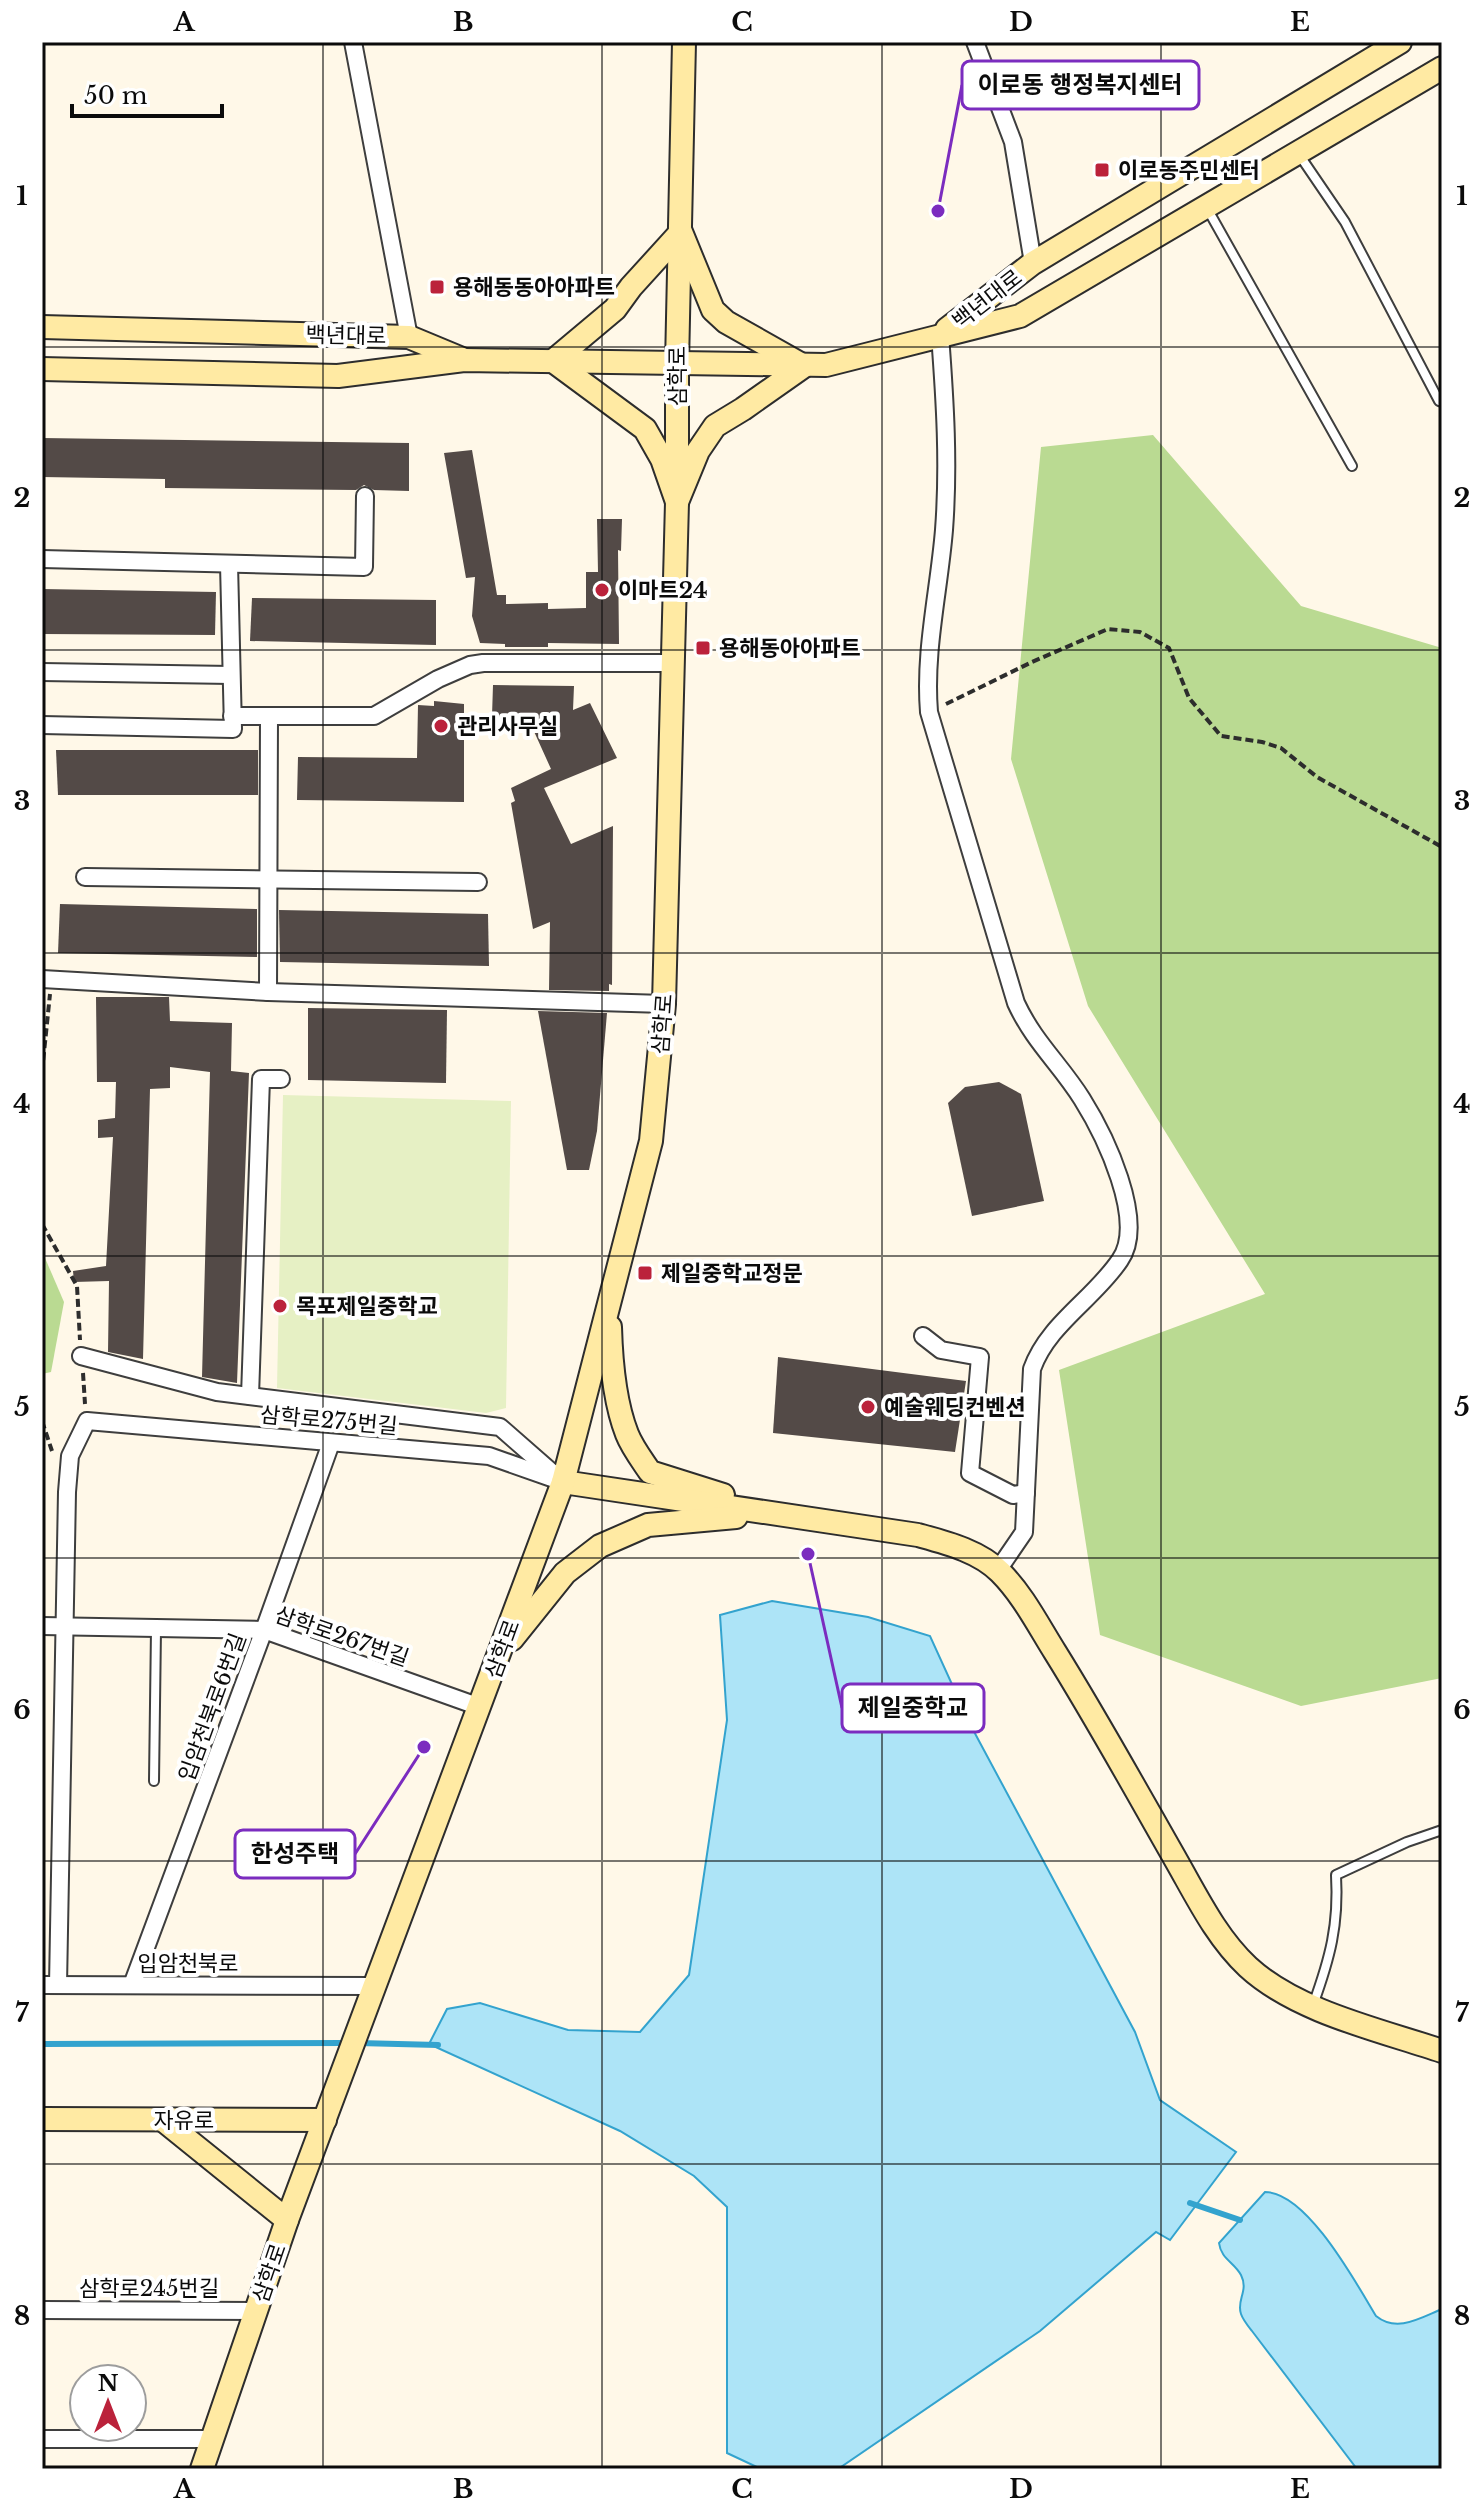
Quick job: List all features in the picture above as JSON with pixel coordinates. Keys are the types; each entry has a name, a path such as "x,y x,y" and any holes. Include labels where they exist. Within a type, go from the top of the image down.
{"street":[{"path":"353,42 409,337"},
{"name":"삼학로","path":"202,2469 287,2220 563,1482 651,1141 664,1004 677,502 684,42"},
{"path":"975,42 1013,142 1033,263"},
{"name":"백년대로","path":"940,335 1033,263 1400,42"},
{"name":"백년대로","path":"940,335 1020,316 1442,68"},
{"path":"553,361 615,309 681,232 713,310 726,322 804,366"},
{"name":"백년대로","path":"42,327 409,337 464,360"},
{"path":"464,360 826,365 940,335 948,446 944,529 926,676 929,712 1016,1003 1031,1033 1082,1099 1115,1166 1127,1209 1128,1230 1122,1258 1039,1349 1032,1369 1024,1532 998,1570"},
{"name":"백년대로","path":"42,369 338,376 464,360"},
{"path":"553,361 645,429 662,459 677,502"},
{"path":"677,502 698,451 715,426 804,366"},
{"path":"42,559 364,567 365,496"},
{"path":"42,725 233,729 229,564"},
{"path":"232,716 374,716 438,679 470,665 483,663 673,663"},
{"path":"42,672 231,675"},
{"path":"268,992 269,717"},
{"path":"85,877 478,882"},
{"path":"47,980 268,992 664,1004"},
{"path":"250,1396 261,1079 281,1079"},
{"path":"610,1301 611,1356 619,1405 627,1435 650,1472 781,1514"},
{"path":"923,1336 941,1350 980,1357 970,1473 1013,1495 1026,1493"},
{"path":"81,1356 217,1392 500,1427 563,1482 918,1535 959,1546 998,1570 1019,1596 1084,1699 1216,1931 1247,1966 1262,1979 1313,2006 1442,2051"},
{"path":"50,1985 70,1456 87,1421"},
{"name":"삼학로275번길","path":"87,1421 489,1456 563,1482"},
{"name":"입암천북로6번길","path":"132,1985 331,1443"},
{"path":"501,1652 565,1573 600,1546 648,1525 781,1514"},
{"name":"삼학로267번길","path":"42,1626 264,1630 480,1707"},
{"name":"입암천북로","path":"50,1985 375,1986"},
{"name":"자유로","path":"42,2119 325,2120"},
{"path":"163,2120 287,2220"},
{"name":"삼학로245번길","path":"42,2310 256,2311"},
{"path":"42,2439 212,2439"}],"lane":[{"path":"1298,152 1345,222 1442,402"},
{"path":"1206,206 1352,466"},
{"path":"154,1781 156,1628"},
{"path":"1313,2006 1336,1930 1336,1875 1407,1842 1442,1830"}],"path":[{"path":"929,712 1108,629 1140,632 1169,648 1189,698 1221,736 1281,748 1317,777 1442,847"},
{"path":"42,1072 47,980"},
{"path":"42,1224 77,1286 87,1421"},
{"path":"42,1421 53,1451 70,1456"}],"green space":[{"path":"1153,435 1301,606 1442,648 1442,1678 1301,1706 1100,1635 1059,1370 1265,1294 1088,1006 1011,759 1041,447"},
{"path":"283,1095 511,1101 506,1408 486,1413 277,1388"},
{"path":"42,1251 64,1302 51,1372 42,1374"}],"water":[{"path":"772,1601 868,1617 930,1636 971,1726 1135,2032 1160,2100 1236,2152 1170,2240 1156,2232 1040,2331 838,2469 761,2469 727,2453 727,2207 694,2176 620,2131 429,2044 447,2009 480,2003 568,2030 640,2032 689,1975 727,1720 720,1615"},
{"path":"1265,2192 1281,2196 1313,2223 1343,2262 1376,2316 1400,2324 1442,2309 1442,2469 1357,2469 1244,2321 1240,2309 1243,2281 1222,2253 1219,2243"}],"building":[{"path":"42,438 409,443 409,491 374,490 364,485 356,490 165,488 165,479 42,477"},
{"path":"472,450 497,595 506,595 506,604 548,603 548,609 586,608 586,572 598,572 597,519 622,519 621,551 618,550 619,644 548,643 548,647 505,647 505,644 480,643 472,616 475,577 466,578 444,453"},
{"path":"42,589 216,592 215,635 42,634"},
{"path":"252,598 436,600 436,645 250,641"},
{"path":"493,685 574,686 573,710 590,703 617,758 544,788 571,844 613,826 612,985 609,984 609,991 549,990 550,922 533,929 511,788 551,769 532,727 520,732 496,730 495,717 492,716"},
{"path":"434,701 464,704 464,802 297,800 298,757 417,758 418,705 434,706"},
{"path":"56,750 258,750 258,795 58,795"},
{"path":"60,904 257,909 257,957 58,953"},
{"path":"279,910 488,914 489,966 280,962"},
{"path":"96,997 169,997 170,1021 232,1023 231,1071 249,1073 237,1383 202,1377 210,1072 170,1067 170,1088 150,1089 143,1359 108,1352 109,1281 74,1282 73,1271 106,1266 113,1137 98,1138 98,1120 115,1118 116,1082 97,1082"},
{"path":"308,1008 447,1010 446,1083 308,1080"},
{"path":"538,1011 607,1013 597,1131 589,1170 567,1170"},
{"path":"999,1082 1021,1094 1044,1201 972,1216 948,1103 965,1087"},
{"name":"예술웨딩컨벤션","path":"778,1357 966,1381 955,1452 773,1433"}],"waterway":[{"path":"42,2044 346,2043"},
{"path":"358,2043 438,2045"},
{"path":"1190,2203 1240,2220"}],"place":[{"name":"이로동주민센터","path":"1102,170"},
{"name":"이로동 행정복지센터","path":"938,211"},
{"name":"용해동동아아파트","path":"437,287"},
{"name":"이마트24","path":"602,590"},
{"name":"용해동아아파트","path":"703,648"},
{"name":"관리사무실","path":"441,726"},
{"name":"제일중학교정문","path":"645,1273"},
{"name":"목포제일중학교","path":"280,1306"},
{"name":"예술웨딩컨벤션","path":"868,1407"},
{"name":"제일중학교","path":"808,1554"},
{"name":"한성주택","path":"424,1747"}]}
